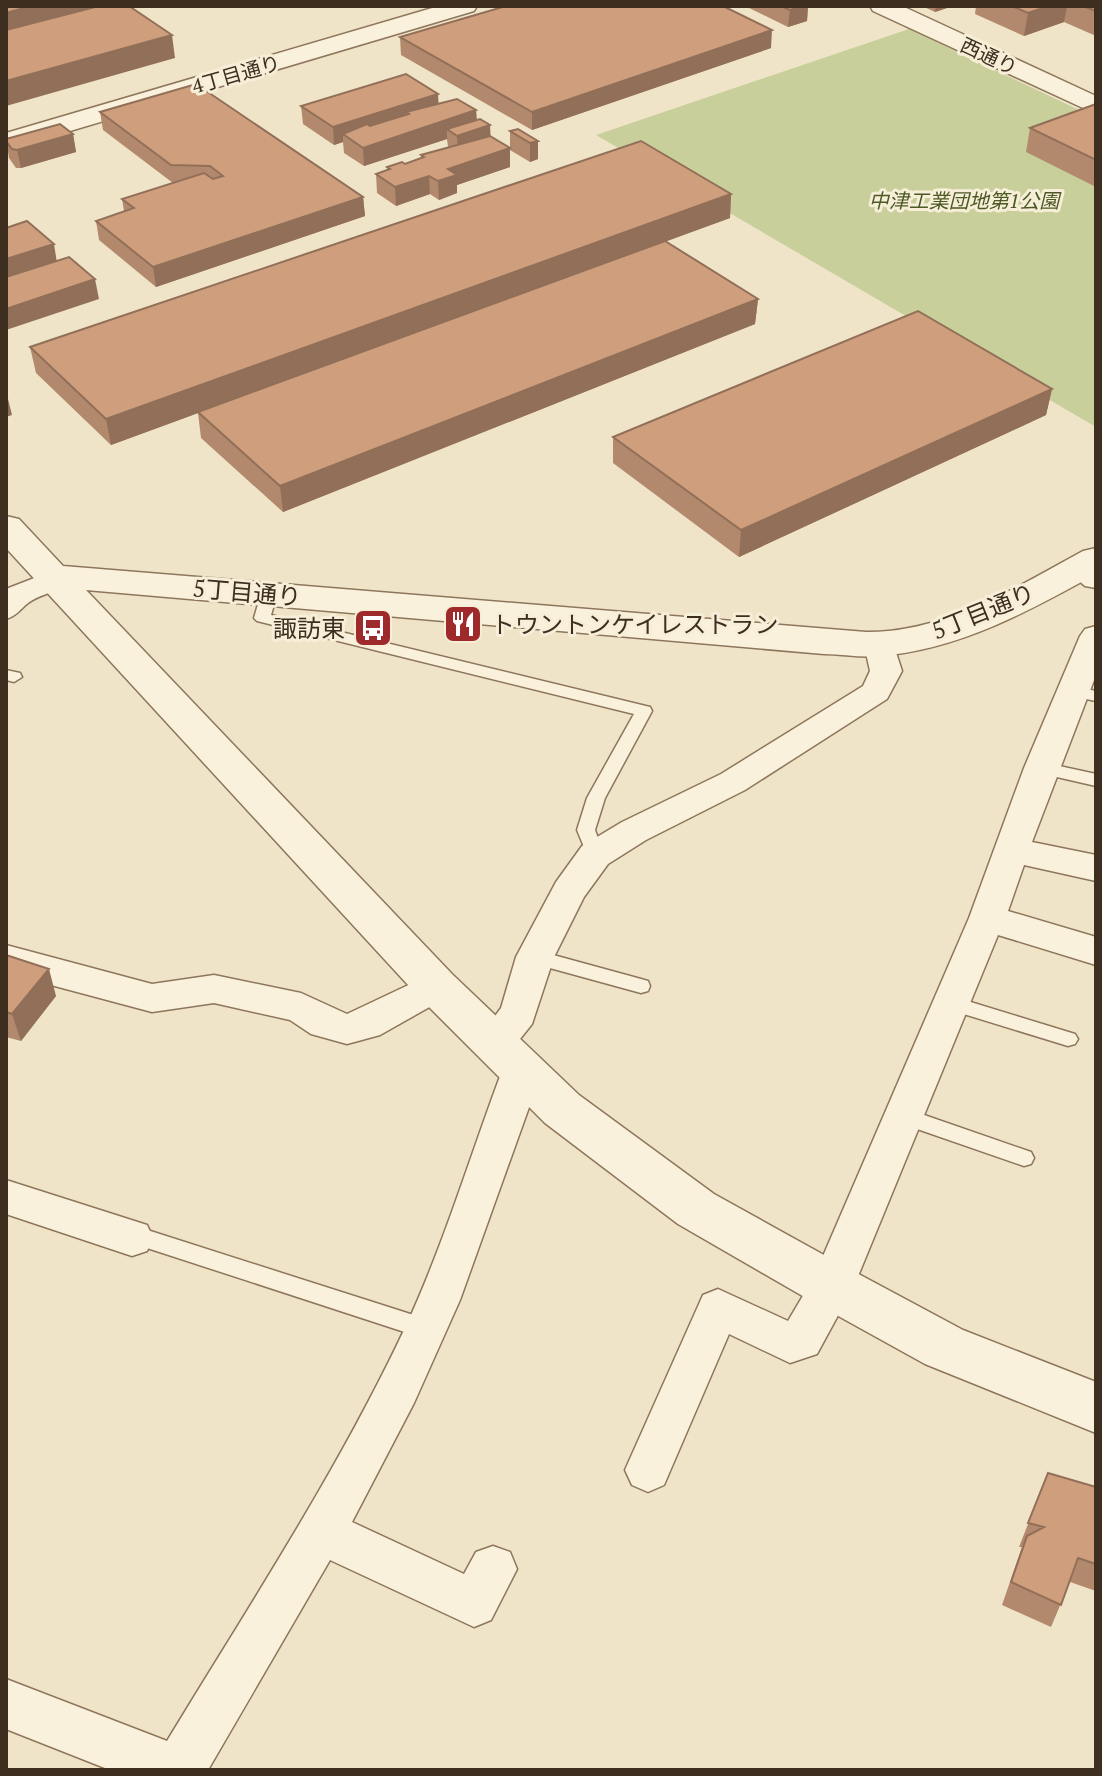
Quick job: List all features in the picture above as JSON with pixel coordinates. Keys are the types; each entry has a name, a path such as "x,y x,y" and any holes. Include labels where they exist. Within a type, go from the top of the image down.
{"street":[{"name":"4丁目通り","path":"6,142 465,6"},
{"name":"西通り","path":"882,6 1096,106"},
{"path":"6,527 436,986 562,1109 696,1209 832,1286 944,1347 1096,1408"},
{"name":"5丁目通り","path":"53,577 824,642 880,644 942,633 1090,569"},
{"path":"6,609 17,596 53,577"},
{"path":"6,1704 178,1770 319,1531 395,1393 426,1329 535,957 569,891 595,855 634,831 733,782 876,692 886,671 880,644"},
{"path":"648,1470 718,1308 790,1343 801,1340 832,1286 987,918 1041,768 1084,694 1093,650"},
{"path":"1012,850 1096,868"},
{"path":"987,918 1096,951"},
{"path":"6,959 152,998 214,989 301,1008 325,1024 347,1029 366,1025 436,986"},
{"path":"6,1197 132,1238"},
{"path":"319,1531 474,1603 493,1569"}],"lane":[{"path":"269,594 262,618 644,711 596,798 586,830 595,855"},
{"path":"1041,768 1096,780"},
{"path":"535,957 641,986"},
{"path":"951,1003 1068,1039"},
{"path":"904,1116 1024,1158"},
{"path":"132,1238 141,1237 426,1329"}],"green space":[{"name":"中津工業団地第1公園","path":"909,29 1096,118 1096,427 596,135"}],"building":[{"path":"6,6 31,6 6,13"},
{"path":"99,6 129,6 172,35 6,81 6,30"},
{"path":"506,6 723,6 772,30 532,112 400,37"},
{"path":"781,6 802,6 790,10"},
{"path":"1012,6 1049,6 1028,13"},
{"path":"406,74 438,94 333,127 301,106"},
{"path":"196,84 363,197 153,267 96,221 134,208 122,199 204,173 213,179 223,176 210,166 171,165 100,112"},
{"path":"457,99 476,110 363,148 343,134 367,124 370,126 409,114 406,112"},
{"path":"1096,104 1096,160 1030,128"},
{"path":"480,119 490,125 457,136 447,129"},
{"path":"60,124 73,134 17,150 6,141 6,139"},
{"path":"518,129 538,141 530,143 510,131"},
{"path":"490,136 510,148 448,169 457,175 438,181 429,176 395,187 376,174 390,169 387,167 424,157 421,155"},
{"path":"641,141 731,194 106,419 30,347"},
{"path":"27,221 54,244 6,259 6,228"},
{"path":"665,241 758,299 280,486 198,412"},
{"path":"69,257 95,279 6,309 6,277"},
{"path":"918,311 1052,389 741,530 613,437"},
{"path":"6,955 49,969 12,1014 6,1012"},
{"path":"1048,1473 1096,1487 1096,1564 1078,1558 1061,1605 1011,1582 1027,1536 1044,1527 1028,1523"}],"place":[{"name":"トウントンケイレストラン","path":"463,624"},
{"name":"諏訪東","path":"373,628"}]}
